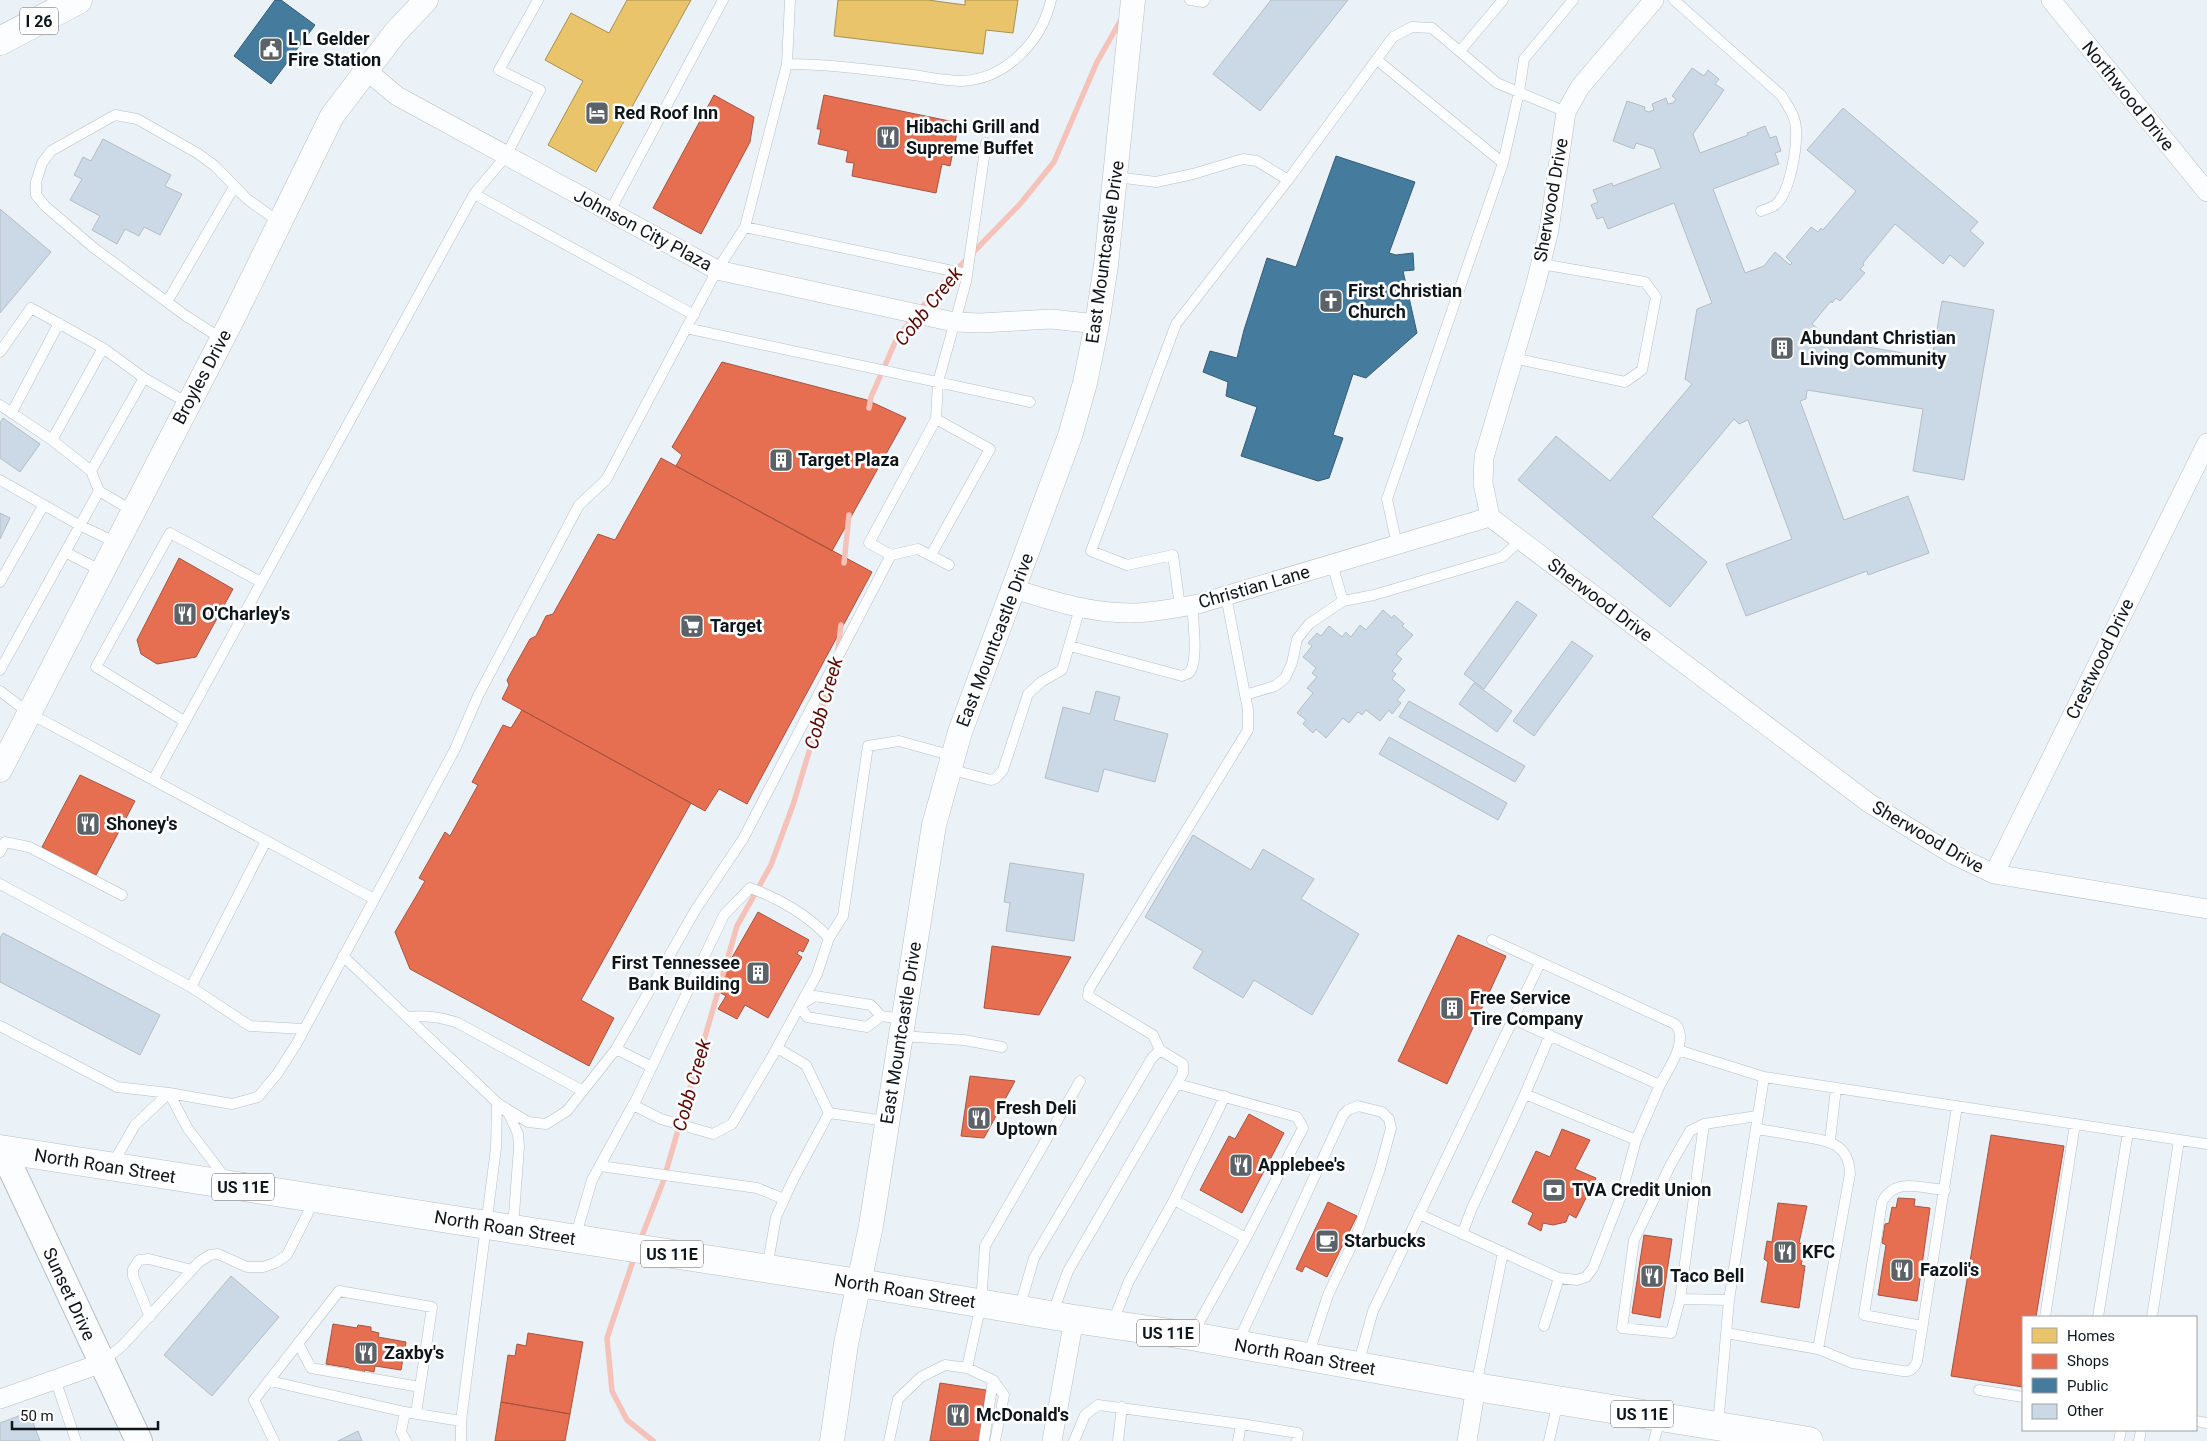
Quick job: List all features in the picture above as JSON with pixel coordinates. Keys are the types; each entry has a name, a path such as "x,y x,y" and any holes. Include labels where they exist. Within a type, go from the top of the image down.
{"main road":[{"name":"I 26","path":"0,42 78,0"},
{"name":"North Roan Street","path":"1,1148 111,1167 859,1283 1063,1318 1191,1336 1558,1400 1657,1429 1809,1441"},
{"name":"Sunset Drive","path":"1,1148 139,1441"}],"street":[{"name":"Broyles Drive","path":"0,770 222,339 332,116 395,33 426,0"},
{"name":"East Mountcastle Drive","path":"832,1441 846,1344 871,1226 886,1122 894,1024 934,825 960,732 1070,436 1085,383 1097,324 1116,177 1133,0"},
{"name":"Sherwood Drive","path":"1654,0 1580,87 1566,112 1549,230 1541,264 1484,457 1483,484 1490,517 1869,803 1952,854 1994,874 2207,909"},
{"name":"Northwood Drive","path":"2051,0 2207,192"},
{"name":"Johnson City Plaza","path":"366,70 397,96 609,213 717,270 954,322 981,323 1051,319 1097,324"},
{"name":"Crestwood Drive","path":"1994,874 2207,443"},
{"name":"Christian Lane","path":"1014,589 1097,611 1130,613 1186,606 1226,596 1490,517"},
{"path":"1052,1441 1063,1318"},
{"path":"0,1399 102,1362"},
{"path":"1468,1441 1476,1386"}],"lane":[{"path":"153,780 184,720 474,194 506,156 540,90 499,70 538,0"},
{"path":"609,213 723,0"},
{"path":"0,1026 117,1087 169,1093 232,1104 258,1097 277,1074 304,1029 454,749 478,696 579,505 606,480 717,270 746,227 787,64 790,0"},
{"path":"787,64 819,64 962,81 986,76 1005,68 1020,56 1047,17 1051,0"},
{"path":"1190,0 1203,0"},
{"path":"1460,51 1502,0"},
{"path":"1397,545 1387,499 1503,163 1519,92 1524,59 1573,0"},
{"path":"1674,0 1781,95 1792,112 1796,129 1795,151 1784,195 1775,205 1761,211"},
{"path":"1070,646 1182,676 1188,673 1193,666 1194,654 1186,606 1173,556 1127,565 1091,551 1176,324 1288,180 1378,60 1393,37 1412,28 1432,28 1497,82 1566,112"},
{"path":"1378,60 1503,163"},
{"path":"222,339 186,316 94,248 45,206 36,194 36,182 42,163 51,151 115,115 137,119 197,153 215,166 246,199 279,222"},
{"path":"949,565 918,549 891,554 869,543 936,419 938,382 967,274 986,143"},
{"path":"1116,177 1156,182 1193,174 1243,159 1257,161 1288,180"},
{"path":"167,302 234,187"},
{"path":"474,194 694,315"},
{"path":"746,227 967,274"},
{"path":"1513,358 1625,382 1642,370 1656,297 1645,282 1541,264"},
{"path":"0,352 31,308 103,348 144,378 188,403"},
{"path":"12,412 59,324"},
{"path":"686,328 1030,402"},
{"path":"49,438 103,348"},
{"path":"91,471 144,378"},
{"path":"0,405 49,438 91,471 99,491 133,511"},
{"path":"0,412 40,439 49,438"},
{"path":"931,555 990,448 936,419"},
{"path":"0,480 43,506 117,543"},
{"path":"0,670 99,491"},
{"path":"0,582 43,506"},
{"path":"184,720 96,667 170,532 261,582"},
{"path":"1245,695 1274,686 1285,678 1292,663 1298,639 1309,624 1343,601 1374,595 1502,557 1521,540"},
{"path":"65,552 102,571"},
{"path":"497,1103 528,1122 546,1124 567,1111 616,1049 696,909 742,840 891,554"},
{"path":"1332,564 1343,601"},
{"path":"1063,1318 1068,1271 1178,1084 1184,1069 1183,1064 1160,1050 1153,1035 1088,996 1089,989 1248,730 1248,710 1226,596"},
{"path":"633,1105 661,1119 714,1134 732,1124 777,1048 817,974 829,938 843,916 868,746 899,741 991,780 996,778 1003,770 1028,694 1041,682 1062,670 1080,608"},
{"path":"0,691 29,713 374,899"},
{"path":"191,988 266,841"},
{"path":"0,852 5,842 29,847 122,895"},
{"path":"0,884 191,988 250,1026 304,1029"},
{"path":"575,1239 592,1180 652,1068 724,915 750,888 764,893 816,924 829,938"},
{"path":"1419,1214 1559,1278 1577,1280 1586,1277 1593,1268 1621,1196 1636,1140 1660,1085 1678,1050 1681,1034 1675,1024 1492,940"},
{"path":"343,956 508,1114 518,1134 519,1147 513,1229"},
{"path":"1358,1366 1373,1311 1540,963"},
{"path":"800,1005 814,996 871,1005 894,1024"},
{"path":"800,1005 807,1017 867,1027 894,1024 1002,1047"},
{"path":"407,1017 425,1015 440,1017 458,1023 583,1091"},
{"path":"1513,1019 1660,1085"},
{"path":"1462,1234 1550,1035"},
{"path":"777,1048 806,1065 829,1113"},
{"path":"616,1049 652,1068"},
{"path":"1019,1310 1034,1258 1152,1058 1160,1050"},
{"path":"1678,1050 1764,1076 2207,1144"},
{"path":"1717,1434 1729,1300 1764,1076"},
{"path":"967,1368 981,1304 985,1246 1080,1081"},
{"path":"1178,1084 1297,1117 1304,1128 1246,1238 1191,1336"},
{"path":"1830,1141 1836,1088"},
{"path":"111,1167 135,1125 169,1093"},
{"path":"169,1093 188,1129 231,1185"},
{"path":"1525,1094 1636,1140"},
{"path":"1112,1325 1129,1281 1174,1200 1225,1096"},
{"path":"461,1441 461,1421 484,1225 496,1148 497,1103"},
{"path":"1237,1345 1343,1115 1348,1110 1358,1106 1382,1112 1389,1119 1391,1128 1380,1169 1357,1234 1328,1295 1308,1357"},
{"path":"1726,1333 1818,1349 1852,1363 1908,1372 1913,1369 1916,1362 1945,1190 1957,1106"},
{"path":"829,1113 886,1122"},
{"path":"766,1269 776,1217 829,1113"},
{"path":"1704,1124 1680,1299 1671,1333 1622,1328 1634,1240 1670,1164 1690,1131 1704,1124 1757,1116"},
{"path":"2045,1316 2075,1124"},
{"path":"1756,1128 1830,1141 1845,1154 1850,1164 1850,1174 1818,1349"},
{"path":"2098,1316 2128,1132"},
{"path":"2152,1316 2179,1140"},
{"path":"600,1166 757,1188 784,1199"},
{"path":"1922,1326 1864,1316 1882,1202 1887,1193 1899,1185 1945,1190"},
{"path":"102,1362 122,1346 199,1262 210,1255 218,1254 247,1267 263,1267 275,1263 287,1255 315,1198"},
{"path":"1174,1200 1246,1238"},
{"path":"1476,1386 1503,1252"},
{"path":"150,1317 133,1276 133,1268 139,1260 149,1259 192,1270"},
{"path":"1544,1326 1559,1278"},
{"path":"274,1441 254,1400 339,1291 432,1307 416,1414"},
{"path":"1680,1299 1729,1300"},
{"path":"298,1343 311,1368 420,1387"},
{"path":"889,1441 898,1399 921,1377 945,1365 967,1368 994,1380 1004,1395 995,1441"},
{"path":"55,1379 76,1441"},
{"path":"270,1380 405,1412 461,1421"},
{"path":"984,1441 994,1380"},
{"path":"1979,1390 2022,1397"},
{"path":"1549,1441 1558,1400"},
{"path":"1074,1441 1085,1415 1098,1405 1298,1433 1297,1441"},
{"path":"1118,1441 1122,1407"},
{"path":"405,1412 401,1432 406,1441"},
{"path":"1238,1441 1241,1424"}],"building: Homes":[{"name":"Red Roof Inn","path":"627,0 691,0 596,172 548,145 583,81 545,60 571,13 609,33"},
{"path":"838,0 928,0 965,5 965,0 1018,0 1013,33 986,30 983,54 834,36"}],"building: Shops":[{"path":"714,95 754,117 750,142 701,234 653,208"},
{"name":"Hibachi Grill and Supreme Buffet","path":"824,95 959,123 950,166 942,164 936,193 852,176 854,163 846,162 848,151 818,144 821,129 817,129"},
{"name":"Target Plaza","path":"722,362 867,400 906,418 832,551 676,466 682,455 672,447"},
{"name":"Target","path":"661,458 872,572 747,804 719,789 705,811 502,699 509,685 507,680 530,639 536,636 546,616 553,614 598,534 615,540"},
{"name":"O'Charley's","path":"179,558 233,589 196,657 157,664 141,654 137,640"},
{"path":"522,710 691,803 581,1000 614,1018 589,1066 410,969 395,932 425,881 419,878 445,832 450,836 478,785 472,782 503,725 511,728"},
{"name":"Shoney's","path":"80,775 135,801 96,875 71,864 42,847"},
{"name":"First Tennessee Bank Building","path":"758,912 809,940 803,952 799,950 797,954 802,957 768,1018 745,1005 737,1019 718,1009 726,996 714,989"},
{"name":"Free Service Tire Company","path":"1458,935 1506,956 1447,1084 1398,1061"},
{"path":"992,946 1071,957 1039,1015 984,1008"},
{"name":"Fresh Deli Uptown","path":"970,1076 1015,1081 984,1138 961,1136"},
{"name":"Applebee's","path":"1249,1114 1284,1133 1242,1213 1200,1190 1229,1136 1235,1139"},
{"name":"TVA Credit Union","path":"1562,1129 1590,1140 1575,1169 1596,1178 1576,1218 1569,1214 1566,1222 1553,1225 1543,1223 1541,1231 1528,1224 1533,1213 1512,1202 1536,1151 1550,1157"},
{"path":"1991,1135 2064,1146 2036,1316 2022,1316 2022,1387 1951,1376"},
{"name":"Fazoli's","path":"1898,1198 1915,1199 1914,1206 1930,1208 1917,1301 1878,1295 1886,1245 1882,1243 1885,1224 1889,1223 1892,1207 1896,1208"},
{"name":"Starbucks","path":"1328,1202 1357,1216 1327,1277 1305,1266 1302,1272 1296,1269"},
{"name":"KFC","path":"1778,1203 1807,1206 1799,1243 1806,1244 1801,1265 1805,1266 1799,1308 1761,1302 1768,1262 1764,1259 1767,1241 1772,1242"},
{"name":"Taco Bell","path":"1644,1235 1672,1239 1660,1318 1632,1313"},
{"name":"Zaxby's","path":"333,1324 357,1328 358,1325 371,1327 371,1331 379,1333 378,1337 406,1342 401,1370 375,1366 374,1372 365,1370 364,1373 350,1370 350,1368 326,1364"},
{"path":"528,1333 583,1342 570,1414 501,1402 508,1355 515,1356 517,1344 526,1346"},
{"name":"McDonald's","path":"940,1383 986,1390 979,1441 930,1441"},
{"path":"501,1402 570,1414 565,1441 495,1441"}],"building: Public":[{"path":"275,0 281,0 315,25 271,84 234,56"},
{"name":"First Christian Church","path":"1336,156 1415,182 1389,253 1396,255 1413,253 1414,270 1403,271 1417,333 1366,378 1353,374 1333,435 1343,438 1329,478 1318,481 1241,456 1257,407 1226,396 1228,382 1203,372 1210,351 1237,358 1267,258 1296,267"}],"building: Other":[{"path":"1271,0 1348,0 1260,111 1213,74"},
{"name":"Abundant Christian Living Community","path":"1692,68 1704,76 1708,70 1719,79 1715,84 1724,90 1693,134 1700,153 1748,135 1747,133 1765,126 1770,138 1776,136 1781,151 1775,153 1779,164 1713,189 1745,273 1764,266 1775,252 1790,265 1792,263 1786,257 1811,227 1818,232 1821,228 1823,230 1856,191 1807,150 1843,108 1978,222 1970,231 1984,243 1964,267 1950,255 1943,264 1895,224 1863,263 1864,265 1860,269 1865,273 1840,301 1836,298 1832,303 1831,301 1812,324 1818,329 1816,338 1932,358 1942,301 1994,310 1964,480 1913,471 1923,409 1807,390 1806,399 1800,401 1844,520 1908,496 1929,553 1868,575 1867,571 1746,616 1726,564 1792,539 1748,420 1739,424 1734,419 1652,517 1707,562 1670,607 1518,480 1556,436 1610,481 1692,384 1685,379 1697,309 1712,303 1674,203 1608,229 1603,217 1597,219 1591,205 1598,202 1593,190 1612,183 1613,186 1661,168 1654,149 1636,143 1634,149 1613,141 1627,101 1645,107 1644,110 1649,112 1654,110 1652,104 1666,98 1668,104 1673,103 1676,99 1672,96"},
{"path":"103,139 171,175 165,186 182,194 160,235 144,227 139,236 125,229 117,244 92,230 100,216 70,200 82,179 74,175 83,157 91,161"},
{"path":"0,209 51,252 0,313"},
{"path":"3,418 40,444 20,472 0,458 0,423"},
{"path":"0,513 10,518 0,539"},
{"path":"1517,601 1537,615 1484,689 1464,674"},
{"path":"1383,610 1392,618 1394,615 1404,624 1402,626 1413,635 1396,654 1402,659 1392,671 1396,674 1392,679 1405,690 1397,700 1401,703 1392,714 1389,710 1380,721 1366,710 1362,715 1358,712 1349,723 1343,718 1326,738 1316,729 1313,733 1303,724 1306,720 1297,713 1313,693 1307,688 1317,677 1312,673 1316,668 1303,657 1312,646 1308,643 1317,633 1321,636 1329,626 1342,637 1346,632 1351,637 1360,625 1366,630"},
{"path":"1572,641 1593,656 1534,736 1513,721"},
{"path":"1474,683 1512,711 1497,732 1459,704"},
{"path":"1096,691 1120,697 1114,720 1168,734 1155,782 1104,769 1098,792 1045,778 1063,707 1090,714"},
{"path":"1409,701 1525,766 1515,782 1399,717"},
{"path":"1389,737 1507,803 1498,820 1379,754"},
{"path":"1193,835 1251,870 1263,849 1314,879 1301,899 1359,934 1312,1015 1254,980 1243,998 1193,968 1203,951 1145,917"},
{"path":"1010,863 1084,874 1074,941 1006,931 1010,903 1004,902"},
{"path":"3,933 160,1015 140,1055 0,982 0,938"},
{"path":"231,1276 279,1317 212,1396 164,1355"},
{"path":"29,1412 40,1441 0,1441 0,1423"},
{"path":"358,1431 362,1441 338,1441"}],"waterway":[{"name":"Cobb Creek","path":"869,408 871,397 897,338 933,294 1021,203 1054,162 1097,62 1122,18"},
{"name":"Cobb Creek","path":"844,563 849,515"},
{"name":"Cobb Creek","path":"838,650 841,625"},
{"name":"Cobb Creek","path":"640,1241 663,1182 737,926 771,865 793,805 831,679"},
{"name":"Cobb Creek","path":"635,1255 607,1338 612,1391 627,1420 653,1441"}],"place":[{"name":"L L Gelder Fire Station","path":"271,49"},
{"name":"Red Roof Inn","path":"597,113"},
{"name":"Hibachi Grill and Supreme Buffet","path":"888,137"},
{"name":"First Christian Church","path":"1331,301"},
{"name":"Abundant Christian Living Community","path":"1782,348"},
{"name":"Target Plaza","path":"781,460"},
{"name":"O'Charley's","path":"185,614"},
{"name":"Target","path":"692,626"},
{"name":"Shoney's","path":"88,824"},
{"name":"First Tennessee Bank Building","path":"758,973"},
{"name":"Free Service Tire Company","path":"1452,1008"},
{"name":"Fresh Deli Uptown","path":"979,1118"},
{"name":"Applebee's","path":"1241,1165"},
{"name":"TVA Credit Union","path":"1554,1190"},
{"name":"Starbucks","path":"1327,1241"},
{"name":"KFC","path":"1785,1252"},
{"name":"Fazoli's","path":"1902,1270"},
{"name":"Taco Bell","path":"1652,1276"},
{"name":"Zaxby's","path":"366,1353"},
{"name":"McDonald's","path":"958,1415"}]}
